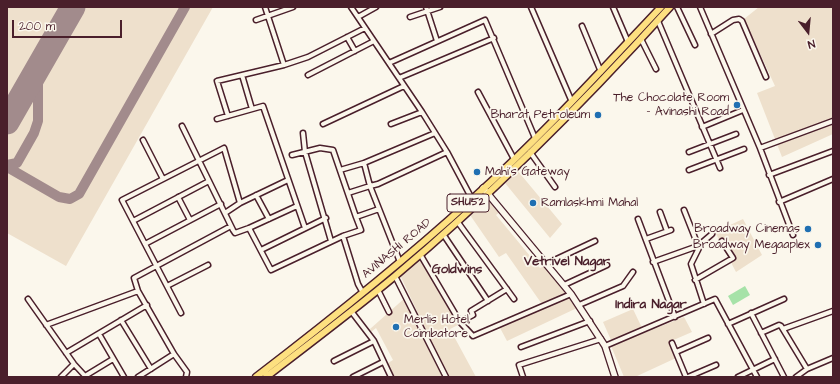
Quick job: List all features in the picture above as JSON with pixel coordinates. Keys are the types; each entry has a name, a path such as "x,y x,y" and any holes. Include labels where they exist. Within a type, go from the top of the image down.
{"main road":[{"name":"AVINASHI ROAD","path":"256,377 400,262 472,200 602,72 661,7"},
{"name":"AVINASHI ROAD","path":"266,377 395,276 487,194 608,75 670,7"}],"street":[{"path":"265,7 284,64"},
{"path":"256,20 293,7"},
{"path":"351,7 422,112 447,152 472,200"},
{"path":"358,17 376,7"},
{"path":"410,17 427,9 440,7"},
{"path":"531,7 572,102"},
{"path":"614,7 628,42"},
{"path":"676,7 695,45"},
{"path":"700,7 760,148 779,202 793,235"},
{"path":"427,9 437,41"},
{"path":"711,34 733,20 739,19 742,21 766,77"},
{"path":"388,63 486,20 535,138"},
{"path":"658,20 720,168"},
{"path":"582,26 602,72"},
{"path":"228,116 217,81 308,57 365,28"},
{"path":"347,37 355,51"},
{"path":"399,78 494,38"},
{"path":"641,38 656,70"},
{"path":"308,75 374,41"},
{"path":"242,75 252,109"},
{"path":"323,124 404,86"},
{"path":"478,92 514,159"},
{"path":"218,119 263,106 305,228"},
{"path":"702,127 743,110"},
{"path":"390,124 422,112"},
{"path":"760,148 833,121"},
{"path":"182,126 235,233 297,206"},
{"path":"340,170 364,164 435,133"},
{"path":"303,134 305,152 326,218 331,241"},
{"path":"689,152 736,134"},
{"path":"143,140 163,179"},
{"path":"181,313 122,200 224,148 240,203"},
{"path":"249,228 271,270 274,270 331,241 361,230 333,150 320,148 292,155"},
{"path":"688,170 744,149"},
{"path":"769,175 833,151"},
{"path":"348,193 378,184 447,152"},
{"path":"530,152 555,187"},
{"path":"364,164 370,186 400,262"},
{"path":"225,213 240,203 288,180"},
{"path":"779,202 833,180"},
{"path":"133,221 209,181"},
{"path":"483,188 579,305 605,346 615,377"},
{"path":"256,195 269,219"},
{"path":"178,198 190,220"},
{"path":"145,244 221,204"},
{"path":"356,217 379,210"},
{"path":"684,210 698,246 691,264 704,304"},
{"path":"646,239 669,231 660,212"},
{"path":"261,250 326,218"},
{"path":"638,219 675,317"},
{"path":"457,221 514,299"},
{"path":"186,377 187,372 174,354 138,291 134,278 231,226"},
{"path":"443,234 488,301"},
{"path":"653,262 698,246 712,234"},
{"path":"343,236 358,284 363,292"},
{"path":"546,264 595,241"},
{"path":"695,280 733,258 722,241"},
{"path":"420,254 460,322 473,336 571,294"},
{"path":"167,286 208,265"},
{"path":"564,285 607,266"},
{"path":"579,305 623,286 634,272"},
{"path":"395,276 446,377"},
{"path":"460,322 473,315 471,311 507,289"},
{"path":"378,290 389,312"},
{"path":"46,325 138,291"},
{"path":"28,299 74,364 86,376 113,359"},
{"path":"605,346 716,299 757,377"},
{"path":"728,324 784,299"},
{"path":"66,353 147,305"},
{"path":"351,311 374,341 391,377"},
{"path":"783,329 833,311"},
{"path":"751,313 784,377"},
{"path":"121,320 151,369"},
{"path":"521,347 590,321"},
{"path":"761,333 778,325 783,329 807,369"},
{"path":"98,334 124,377"},
{"path":"676,352 708,338"},
{"path":"524,377 519,365 601,339"},
{"path":"334,361 374,341"},
{"path":"672,343 687,377 716,365"},
{"path":"138,377 174,354"},
{"path":"796,377 807,369 833,358"},
{"path":"738,377 775,359"},
{"path":"352,377 383,362"},
{"path":"61,377 74,364"}],"shaded area":[{"path":"7,7 213,7 66,266 7,233"},
{"path":"759,7 833,7 833,134 782,157 757,93 775,86 744,19"},
{"name":"Ramlaskhmi Mahal","path":"517,170 562,224 550,238 505,183"},
{"path":"489,198 500,212 496,215 540,268 545,266 577,308 507,341 499,326 544,307 506,253 499,257 470,215"},
{"path":"743,219 762,255 736,272 715,232"},
{"path":"421,258 460,324 450,329 476,377 448,377 400,275"},
{"path":"406,297 443,377 394,377 388,363 393,360 376,328 371,332 370,329"},
{"path":"633,309 642,328 611,340 603,322"},
{"path":"684,317 692,332 669,342 676,358 635,377 624,377 611,346"}],"green space":[{"path":"745,286 750,295 733,305 728,296"}],"taxiway":[{"path":"7,167 59,197 70,199 79,194 185,7"},
{"path":"7,165 17,163 34,133 38,121 38,68"},
{"path":"7,120 11,115"}],"runway":[{"path":"7,122 73,7"}],"place":[{"name":"The Chocolate Room - Avinashi Road","path":"737,105"},
{"name":"Bharat Petroleum","path":"598,115"},
{"name":"Mahi's Gateway","path":"477,172"},
{"name":"Ramlaskhmi Mahal","path":"533,203"},
{"name":"Broadway Cinemas","path":"808,229"},
{"name":"Broadway Megaaplex","path":"818,245"},
{"name":"Merlis Hotel, Coimbatore","path":"396,327"}],"district":[{"name":"Vetrivel Nagar","path":"567,262"},
{"name":"Goldwins","path":"457,270"},
{"name":"Indira Nagar","path":"651,305"}]}
